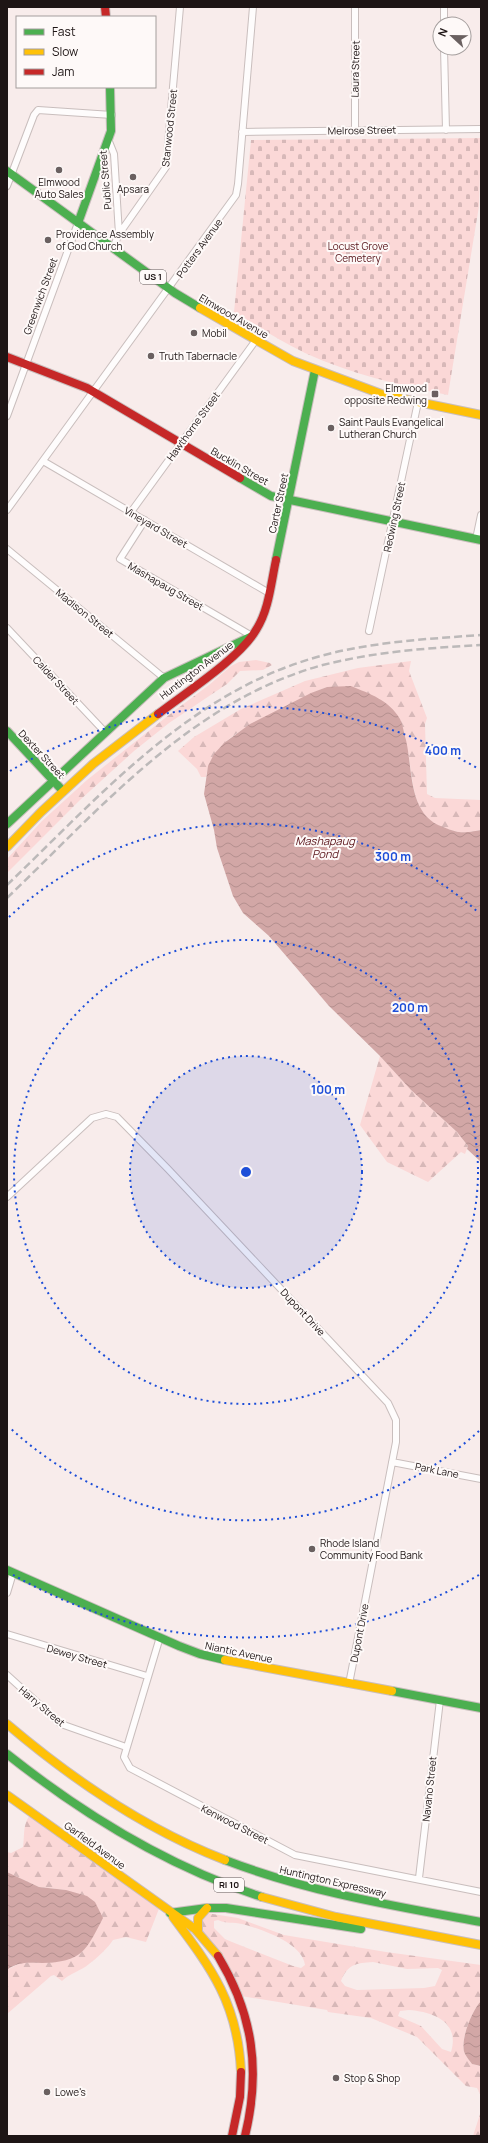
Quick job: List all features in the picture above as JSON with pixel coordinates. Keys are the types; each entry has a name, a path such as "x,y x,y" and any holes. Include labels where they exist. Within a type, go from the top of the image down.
{"main road":[{"name":"Public Street","path":"108,139 112,126 110,88"},
{"name":"Greenwich Street","path":"78,223 108,139"},
{"name":"Elmwood Avenue","path":"9,173 169,289 293,361 377,393 481,415"},
{"name":"Bucklin Street","path":"7,357 93,392 267,494 288,500 478,540"},
{"name":"Carter Street","path":"252,636 263,618 269,593 315,370"},
{"name":"Huntington Avenue","path":"7,824 164,678 216,651 252,636"},
{"name":"Huntington Avenue","path":"7,847 63,791 104,755 234,655 252,636"},
{"name":"Dexter Street","path":"7,731 63,791"},
{"name":"Niantic Avenue","path":"10,1571 200,1654 349,1684 481,1708"},
{"path":"7,1716 44,1755"},
{"name":"Huntington Expressway","path":"7,1724 44,1755 88,1788 136,1818 186,1843 238,1865 319,1890 481,1922"},
{"name":"RI 10","path":"7,1754 41,1781 86,1813 135,1842 186,1868 238,1889 289,1905 340,1918 481,1945"},
{"name":"Garfield Avenue","path":"7,1795 170,1913 198,1931 223,1965 235,1990 247,2023 252,2058 253,2085 250,2114 245,2136"},
{"path":"198,1931 197,1919 201,1912 207,1908"},
{"path":"170,1913 207,1908 233,1908 367,1930 436,1936"},
{"name":"Garfield Avenue","path":"170,1913 210,1966 223,1992 233,2018 239,2047 241,2075 237,2117 232,2136"}],"street":[{"name":"Stanwood Street","path":"119,234 166,167 180,7"},
{"name":"Potters Avenue","path":"7,510 236,195 253,7"},
{"name":"Laura Street","path":"354,130 356,7"},
{"path":"444,56 446,130"},
{"path":"7,186 9,173 34,114 38,110 112,115"},
{"name":"Melrose Street","path":"242,132 481,129"},
{"name":"Public Street","path":"108,139 112,145 114,154 119,234 113,248"},
{"name":"Greenwich Street","path":"7,416 78,223"},
{"name":"Hawthorne Street","path":"131,512 256,340"},
{"name":"Redwing Street","path":"369,631 418,402"},
{"name":"Vineyard Street","path":"43,461 269,593"},
{"path":"478,540 481,515"},
{"name":"Mashapaug Street","path":"145,520 120,559 252,636"},
{"name":"Madison Street","path":"7,550 164,678"},
{"name":"Calder Street","path":"7,628 105,732"},
{"name":"Dupont Drive","path":"7,1197 92,1118 106,1114 117,1117 385,1399 394,1414 397,1427 392,1462 349,1684"},
{"name":"Park Lane","path":"392,1462 481,1479"},
{"path":"7,1592 10,1571"},
{"name":"Dewey Street","path":"7,1634 147,1676"},
{"name":"Kenwood Street","path":"160,1637 147,1676 124,1757 130,1768 135,1772 288,1852 310,1858 419,1878 481,1892"},
{"name":"Harry Street","path":"7,1675 61,1724 126,1747"},
{"name":"Navaho Street","path":"419,1878 440,1700"}],"green space":[{"name":"Locust Grove Cemetery","path":"481,138 479,206 448,395 375,378 340,367 287,344 234,312 251,140"},
{"path":"256,660 270,663 272,665 263,670 240,671 227,684 169,723 134,751 80,800 7,873 7,859 42,821 87,780 209,685 231,666 239,662"},
{"path":"411,661 409,671 427,718 425,724 427,794 435,798 481,800 481,830 458,832 432,822 419,806 413,785 408,751 327,687 252,724 232,737 215,754 209,765 206,777 201,777 197,769 178,751 194,737 241,709 305,681 358,668"},
{"path":"380,1056 411,1090 457,1132 468,1146 465,1154 461,1152 428,1182 387,1162 360,1125"},
{"path":"33,1812 162,1901 146,1942 126,1937 113,1940 109,1946 95,1959 62,1981 54,1975 51,1976 7,2014 7,1970 22,1962 42,1963 66,1890 39,1887 7,1872 7,1852 11,1853 23,1847 27,1820"},
{"path":"200,1912 238,1918 284,1935 386,1952 481,1965 481,2001 477,2005 467,2026 464,2049 465,2054 472,2064 481,2066 481,2096 477,2088 466,2086 417,2037 371,2018 328,2012 327,2010 235,1995 193,1919","holes":["218,1920 250,1926 280,1938 297,1950 305,1965 301,1968 293,1966 225,1939 214,1928 214,1921","367,1962 407,1969 438,1968 442,1970 435,1986 424,1988 357,1990 345,1986 341,1981 347,1971 357,1964","400,2011 418,2011 436,2016 443,2020 452,2033 453,2042 451,2052 442,2049 421,2026 398,2016"]},
{"path":"481,2111 481,2136 473,2136"}],"water":[{"name":"Mashapaug Pond","path":"351,686 385,702 396,712 400,719 406,740 414,790 423,813 432,821 454,831 466,832 481,830 481,1162 467,1149 468,1146 457,1132 411,1090 379,1055 329,1006 269,936 243,913 233,896 217,848 214,830 204,794 208,766 214,754 224,743 250,724 311,693 327,687"},
{"path":"7,1872 39,1887 66,1890 87,1896 95,1902 103,1918 92,1939 81,1952 66,1960 42,1963 24,1963 11,1967 7,1970"},
{"path":"481,2001 481,2066 472,2064 465,2054 464,2042 467,2026 477,2005"}],"railway":[{"path":"7,885 112,783 149,751 187,721 228,695 271,673 317,657 337,652 398,642 481,635"},
{"path":"7,898 77,829 150,762 188,732 229,705 272,683 319,666 339,661 400,651 481,645"}],"traffic: fast":[{"path":"78,223 111,131 110,88"},
{"path":"7,171 175,293 200,308"},
{"path":"276,560 315,370"},
{"path":"240,478 271,496 481,540"},
{"path":"7,824 164,678 250,637"},
{"path":"7,731 63,791"},
{"path":"7,1570 179,1646 200,1654 225,1660"},
{"path":"392,1691 481,1708"},
{"path":"7,1754 66,1798 128,1837 160,1855 193,1871 262,1897"},
{"path":"225,1860 288,1881 352,1897 481,1922"},
{"path":"170,1913 207,1908 226,1908 361,1929"}],"traffic: slow":[{"path":"200,308 293,361 384,395 481,415"},
{"path":"7,847 41,812 93,764 158,714"},
{"path":"225,1660 392,1691"},
{"path":"7,1724 58,1765 110,1801 166,1834 225,1860"},
{"path":"7,1795 195,1929 218,1956"},
{"path":"262,1897 336,1917 481,1945"},
{"path":"198,1931 198,1918 207,1908"},
{"path":"173,1917 200,1954 220,1988 235,2026 241,2072"}],"traffic: jam":[{"path":"105,7 106,16"},
{"path":"7,357 87,388 240,478"},
{"path":"158,714 197,686 238,652 248,641 256,630 264,614 276,560"},
{"path":"218,1956 239,1999 251,2043 253,2065 252,2088 250,2112 245,2136"},
{"path":"232,2136 240,2097 241,2072"}],"place":[{"name":"Elmwood Auto Sales","path":"59,170"},
{"name":"Apsara","path":"133,177"},
{"name":"Providence Assembly of God Church","path":"48,240"},
{"name":"Mobil","path":"194,333"},
{"name":"Truth Tabernacle","path":"151,356"},
{"name":"Elmwood opposite Redwing","path":"435,394"},
{"name":"Saint Pauls Evangelical Lutheran Church","path":"331,428"},
{"name":"Rhode Island Community Food Bank","path":"312,1549"},
{"name":"Stop & Shop","path":"336,2078"},
{"name":"Lowe's","path":"47,2092"}]}
